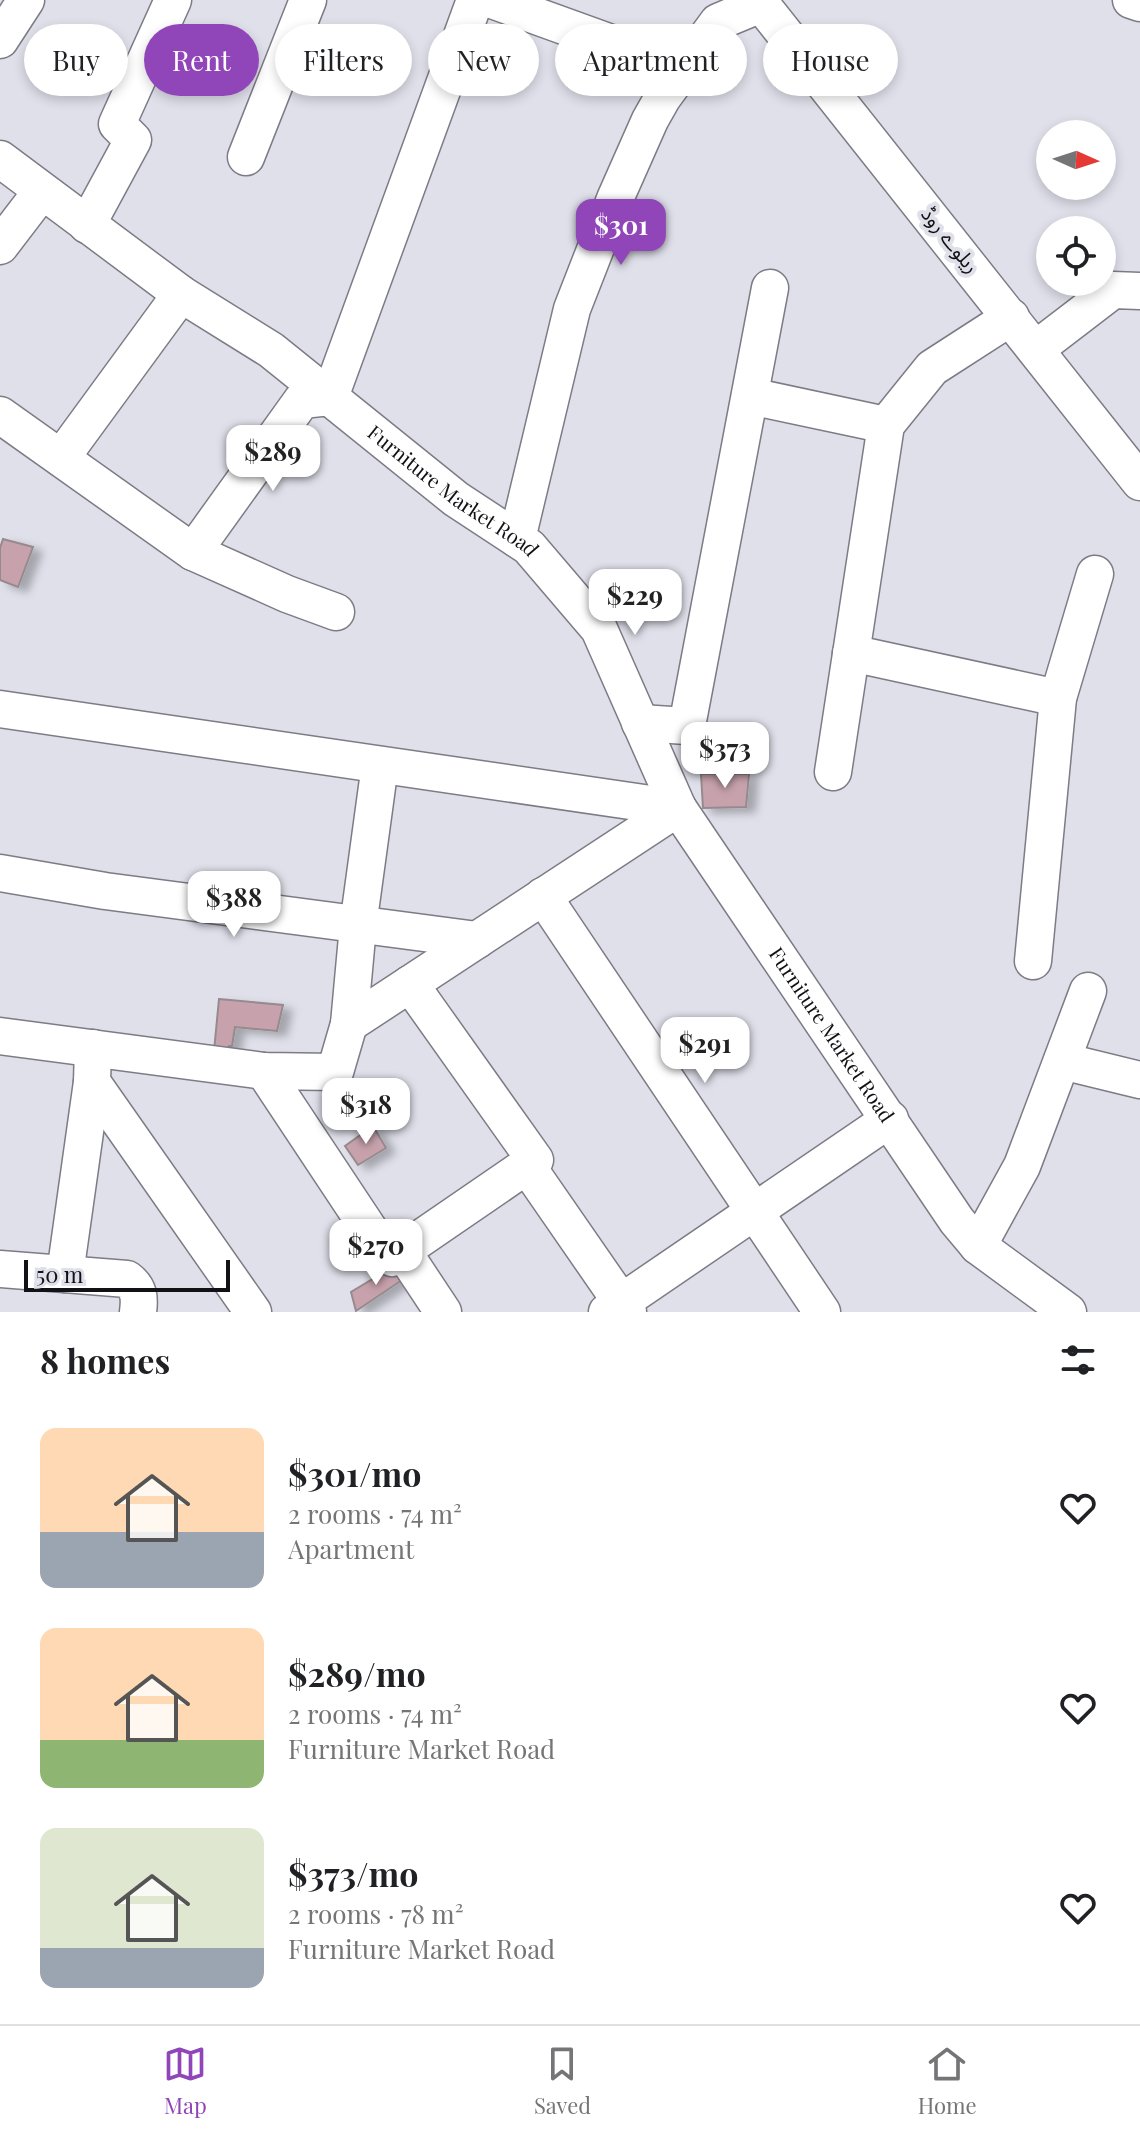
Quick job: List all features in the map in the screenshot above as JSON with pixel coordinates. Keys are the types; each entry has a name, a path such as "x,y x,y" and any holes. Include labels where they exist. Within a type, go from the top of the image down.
{"street":[{"path":"0,40 26,0"},
{"path":"87,225 133,140 117,124 173,0"},
{"path":"246,157 308,0"},
{"path":"193,552 302,400 330,397 475,0"},
{"path":"492,0 558,24"},
{"path":"1131,0 1140,3"},
{"path":"717,24 760,2"},
{"name":"ریلوے روڈ","path":"760,2 1140,482"},
{"path":"517,539 572,309 615,199 650,120 666,96"},
{"name":"Furniture Market Road","path":"0,159 181,294 271,350 456,499 529,547 599,629 678,808 957,1221 978,1246 1068,1312"},
{"path":"0,246 42,191"},
{"path":"640,723 687,726 770,288"},
{"path":"1036,349 1113,290 1140,291"},
{"path":"61,458 181,294"},
{"path":"833,772 886,425 932,368 1011,317"},
{"path":"750,396 886,425"},
{"path":"0,415 193,552 336,612"},
{"path":"1033,961 1058,698 1095,574"},
{"path":"851,653 1058,698"},
{"path":"0,709 678,808"},
{"path":"0,1036 93,1065 335,1072 349,1024 358,926 380,765"},
{"path":"349,1024 678,808"},
{"path":"0,873 105,891 477,940"},
{"path":"543,896 822,1312"},
{"path":"264,1071 386,1255 392,1258 533,1163 534,1157 410,984"},
{"path":"978,1246 1022,1166 1088,991"},
{"path":"1062,1061 1140,1080"},
{"path":"65,1274 93,1065"},
{"path":"93,1065 253,1312"},
{"path":"527,1166 618,1309 890,1119"},
{"path":"402,1250 443,1312"},
{"path":"0,1269 127,1279 135,1286 139,1299 138,1312"}],"building":[{"path":"3,539 33,547 18,587 0,580"},
{"path":"701,774 749,774 746,807 703,808"},
{"path":"219,999 283,1005 277,1031 235,1027 232,1046 227,1052 214,1051"},
{"path":"373,1126 386,1148 358,1165 345,1146"},
{"path":"396,1265 405,1278 356,1311 351,1292"}]}
